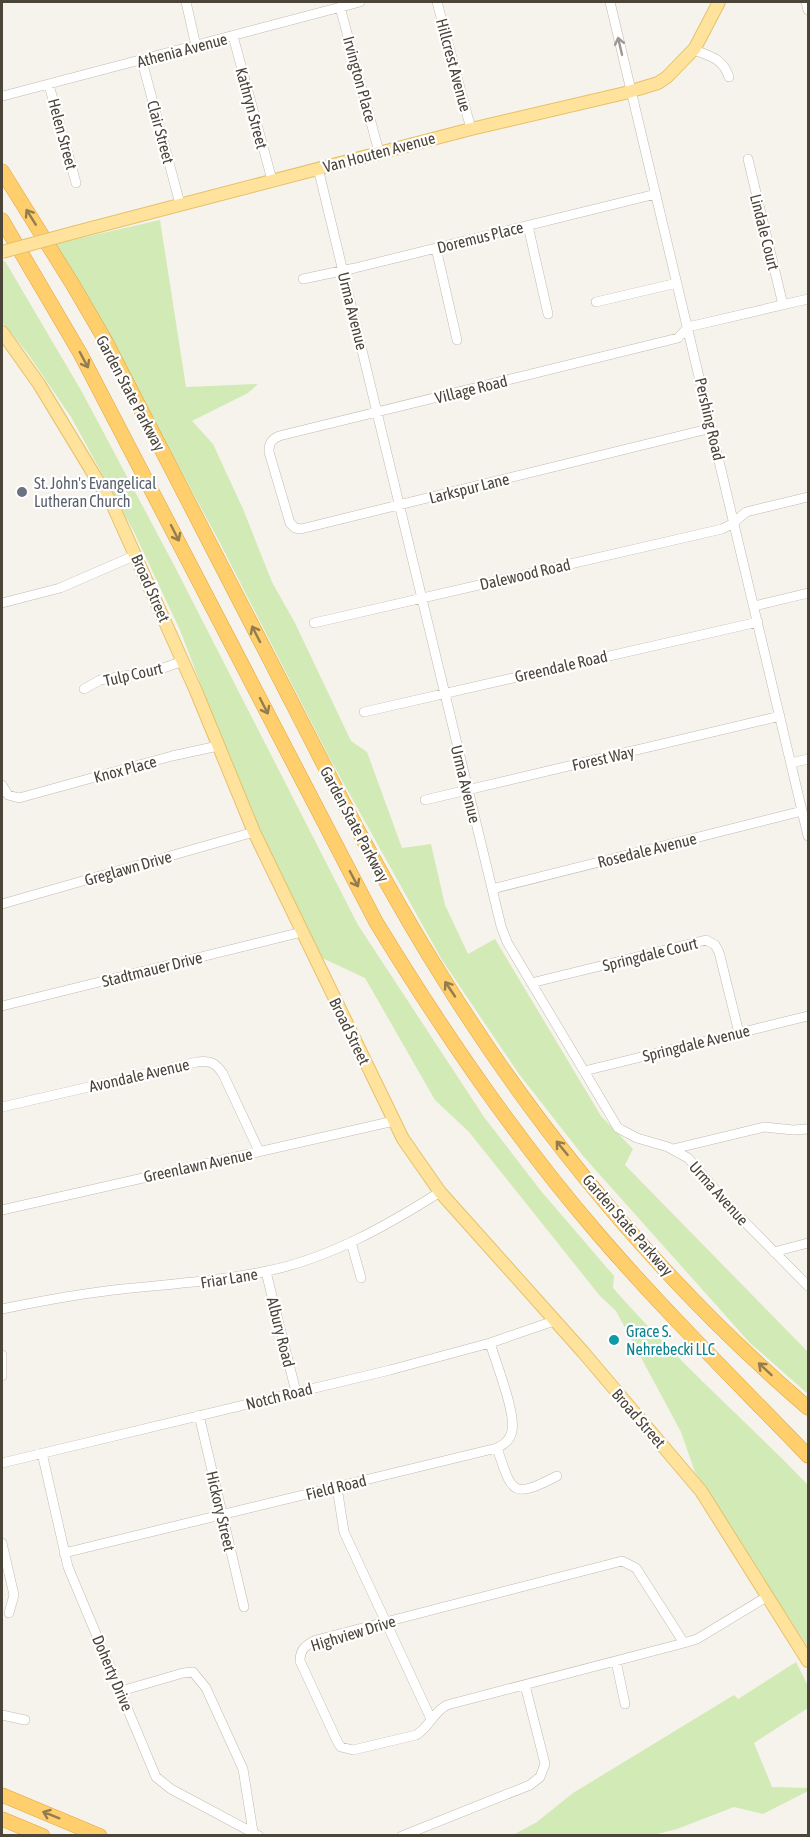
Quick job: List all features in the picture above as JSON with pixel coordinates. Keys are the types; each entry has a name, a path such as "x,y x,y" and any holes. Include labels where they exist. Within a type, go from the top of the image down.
{"highway":[{"name":"Garden State Parkway","path":"2,171 105,340 344,805 441,976 494,1056 552,1135 595,1188 704,1310 808,1408"},
{"name":"Garden State Parkway","path":"2,220 80,353 376,922 425,1002 496,1106 599,1236 716,1362 808,1456"},
{"path":"2,1795 100,1836"},
{"path":"2,1819 43,1836"},
{"path":"2,1828 22,1836"}],"main road":[{"name":"Van Houten Avenue","path":"2,252 379,152 631,91 658,82 667,77 694,50 719,2"},
{"name":"Broad Street","path":"2,332 39,384 113,507 183,661 254,832 394,1121 421,1167 440,1192 555,1321 701,1491 808,1661"}],"street":[{"path":"186,2 196,46"},
{"name":"Athenia Avenue","path":"3,96 360,2"},
{"name":"Hillcrest Avenue","path":"436,2 471,129"},
{"name":"Pershing Road","path":"610,2 808,836"},
{"path":"806,2 808,10"},
{"name":"Irvington Place","path":"340,7 379,152"},
{"name":"Kathryn Street","path":"233,36 272,180"},
{"path":"694,50 716,58 722,63 729,77"},
{"name":"Clair Street","path":"142,61 180,204"},
{"name":"Helen Street","path":"49,85 76,183"},
{"name":"Lindale Court","path":"748,159 783,305"},
{"name":"Urma Avenue","path":"318,168 492,889 507,942 618,1128 637,1138 674,1149 688,1158 733,1210 808,1286"},
{"name":"Doremus Place","path":"303,279 656,194"},
{"path":"528,226 548,314"},
{"path":"436,248 457,340"},
{"path":"596,302 677,283"},
{"name":"Village Road","path":"272,462 269,445 279,436 678,338 688,327 808,299"},
{"name":"Larkspur Lane","path":"272,462 290,523 298,529 712,428"},
{"name":"Dalewood Road","path":"314,623 722,529 746,512 808,497"},
{"path":"2,603 60,588 136,555"},
{"path":"754,606 808,593"},
{"name":"Greendale Road","path":"364,712 758,622"},
{"name":"Tulp Court","path":"84,689 100,680 155,671 183,661"},
{"name":"Forest Way","path":"425,800 780,716"},
{"name":"Knox Place","path":"2,785 4,792 14,798 218,746"},
{"path":"791,763 808,759"},
{"name":"Rosedale Avenue","path":"492,889 802,811"},
{"name":"Greglawn Drive","path":"2,904 254,832"},
{"name":"Stadtmauer Drive","path":"2,1006 302,932"},
{"name":"Springdale Court","path":"531,984 702,940 709,941 719,952 739,1033"},
{"name":"Springdale Avenue","path":"584,1071 808,1016"},
{"name":"Avondale Avenue","path":"2,1107 209,1061 218,1066 223,1074 259,1151"},
{"name":"Greenlawn Avenue","path":"2,1210 394,1121"},
{"path":"674,1149 764,1127 808,1129"},
{"name":"Friar Lane","path":"2,1309 120,1289 206,1282 266,1272 351,1242 400,1217 440,1192"},
{"path":"351,1242 362,1278"},
{"path":"774,1252 808,1243"},
{"name":"Albury Road","path":"266,1272 296,1392"},
{"name":"Notch Road","path":"2,1463 390,1370 490,1343 555,1321"},
{"path":"490,1343 513,1423 509,1439 497,1448 508,1481 516,1488 530,1490 557,1476"},
{"path":"2,1355 2,1376"},
{"name":"Hickory Street","path":"199,1415 244,1607"},
{"name":"Field Road","path":"64,1553 497,1448"},
{"name":"Doherty Drive","path":"42,1453 68,1567 156,1777 161,1783 256,1834"},
{"path":"337,1487 344,1532 430,1719"},
{"path":"2,1543 14,1595 9,1613"},
{"name":"Highview Drive","path":"684,1643 636,1568 626,1561 316,1640 304,1647 301,1665 328,1725 341,1747 354,1750 416,1735 424,1730 430,1719 441,1708 447,1705 684,1643 704,1636 768,1596"},
{"path":"615,1661 626,1704"},
{"path":"121,1691 193,1672 206,1688 243,1769 256,1834"},
{"path":"402,1836 536,1782 544,1771 545,1764 525,1685"},
{"path":"2,1716 25,1720"}],"green space":[{"path":"160,220 186,387 258,384 248,393 192,421 213,444 243,509 272,582 295,623 351,741 367,752 402,848 431,844 445,905 468,954 495,939 601,1116 633,1149 625,1165 808,1352 808,1394 750,1343 584,1157 519,1074 442,960 329,757 220,543 115,348 54,244"},
{"path":"5,261 82,392 175,567 358,925 484,1117 541,1191 614,1276 613,1288 660,1339 808,1485 808,1647 695,1472 681,1432 616,1311 600,1296 469,1132 435,1100 365,978 320,957 275,865 234,772 180,630 133,530 71,417 28,354 2,322 2,262"},
{"path":"796,1662 808,1686 808,1708 754,1743 772,1787 808,1788 808,1791 763,1814 734,1807 677,1829 653,1835 513,1835 537,1822 573,1793 734,1695 738,1699"}],"place":[{"name":"St. John's Evangelical Lutheran Church","path":"22,492"},
{"name":"Grace S. Nehrebecki LLC","path":"614,1340"}]}
